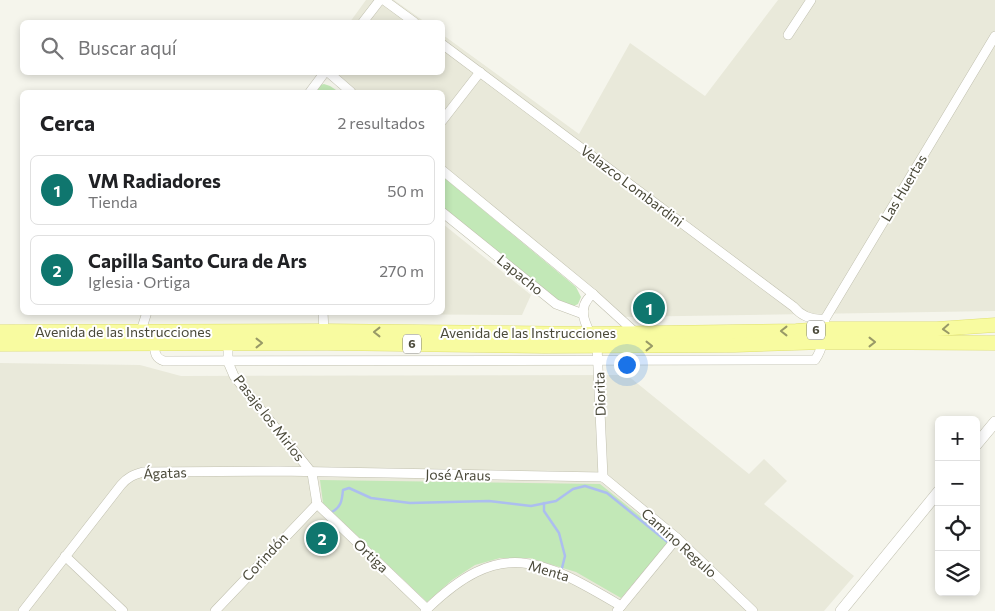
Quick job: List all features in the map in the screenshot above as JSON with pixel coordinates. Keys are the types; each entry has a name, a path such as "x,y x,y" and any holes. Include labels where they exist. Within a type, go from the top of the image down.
{"main road":[{"name":"Avenida de las Instrucciones","path":"0,344 593,340 636,333 937,329 995,325"},
{"name":"Avenida de las Instrucciones","path":"0,332 324,331 736,345 824,330 995,343"}],"street":[{"path":"365,20 382,0 411,20"},
{"path":"788,35 811,0"},
{"name":"Las Huertas","path":"824,330 995,36"},
{"name":"Velazco Lombardini","path":"445,46 824,330"},
{"path":"445,117 480,72"},
{"path":"312,90 324,75"},
{"path":"330,75 348,90"},
{"path":"445,172 593,294 636,333"},
{"name":"Lapacho","path":"445,214 556,304 583,314"},
{"path":"583,314 583,305 587,298 593,294"},
{"name":"Diorita","path":"583,314 599,362 603,477"},
{"path":"141,331 145,315"},
{"path":"323,315 324,331"},
{"name":"Avenida de las Instrucciones","path":"154,343 155,354 158,359 164,361 599,362 815,360 821,352 824,330"},
{"path":"228,343 228,362"},
{"name":"Pasaje los Mirlos","path":"228,362 234,376 312,473"},
{"path":"980,440 995,422"},
{"name":"Ágatas","path":"23,611 124,482 135,474 143,472 312,473"},
{"path":"312,473 317,504"},
{"name":"José Araus","path":"312,473 603,477"},
{"name":"Camino Regulo","path":"603,477 678,538 754,611"},
{"path":"841,611 935,496"},
{"name":"Ortiga","path":"317,504 426,610"},
{"name":"Corindón","path":"214,611 317,504"},
{"path":"619,609 678,538"},
{"path":"65,556 123,611"},
{"name":"Menta","path":"426,610 466,577 500,563 517,562 534,564 574,578 619,609"}],"shaded area":[{"path":"366,0 394,0 422,20 351,20"},
{"path":"778,0 995,0 995,311 618,317 445,171 445,90 349,90 331,75 445,75 445,36 579,134 630,43 705,96"},
{"path":"445,226 531,295 522,315 445,315"},
{"path":"0,363 140,365 181,376 627,375 749,474 764,459 787,481 764,504 854,576 824,611 0,611"}],"green space":[{"path":"324,84 336,90 316,90 320,85"},
{"path":"445,178 576,287 581,297 578,304 574,306 560,302 445,211"},
{"path":"320,480 600,484 670,540 621,598 576,572 530,558 500,558 475,565 452,580 427,602 323,503"}],"waterway":[{"path":"330,513 337,509 340,504 343,490 349,488 371,498 410,503 489,501 531,506 556,501 573,489 585,486 607,493 670,544"},
{"path":"544,503 544,511 559,533 565,556 561,572"}],"place":[{"name":"VM Radiadores","path":"649,308"},
{"name":"Capilla Santo Cura de Ars","path":"322,538"}]}
